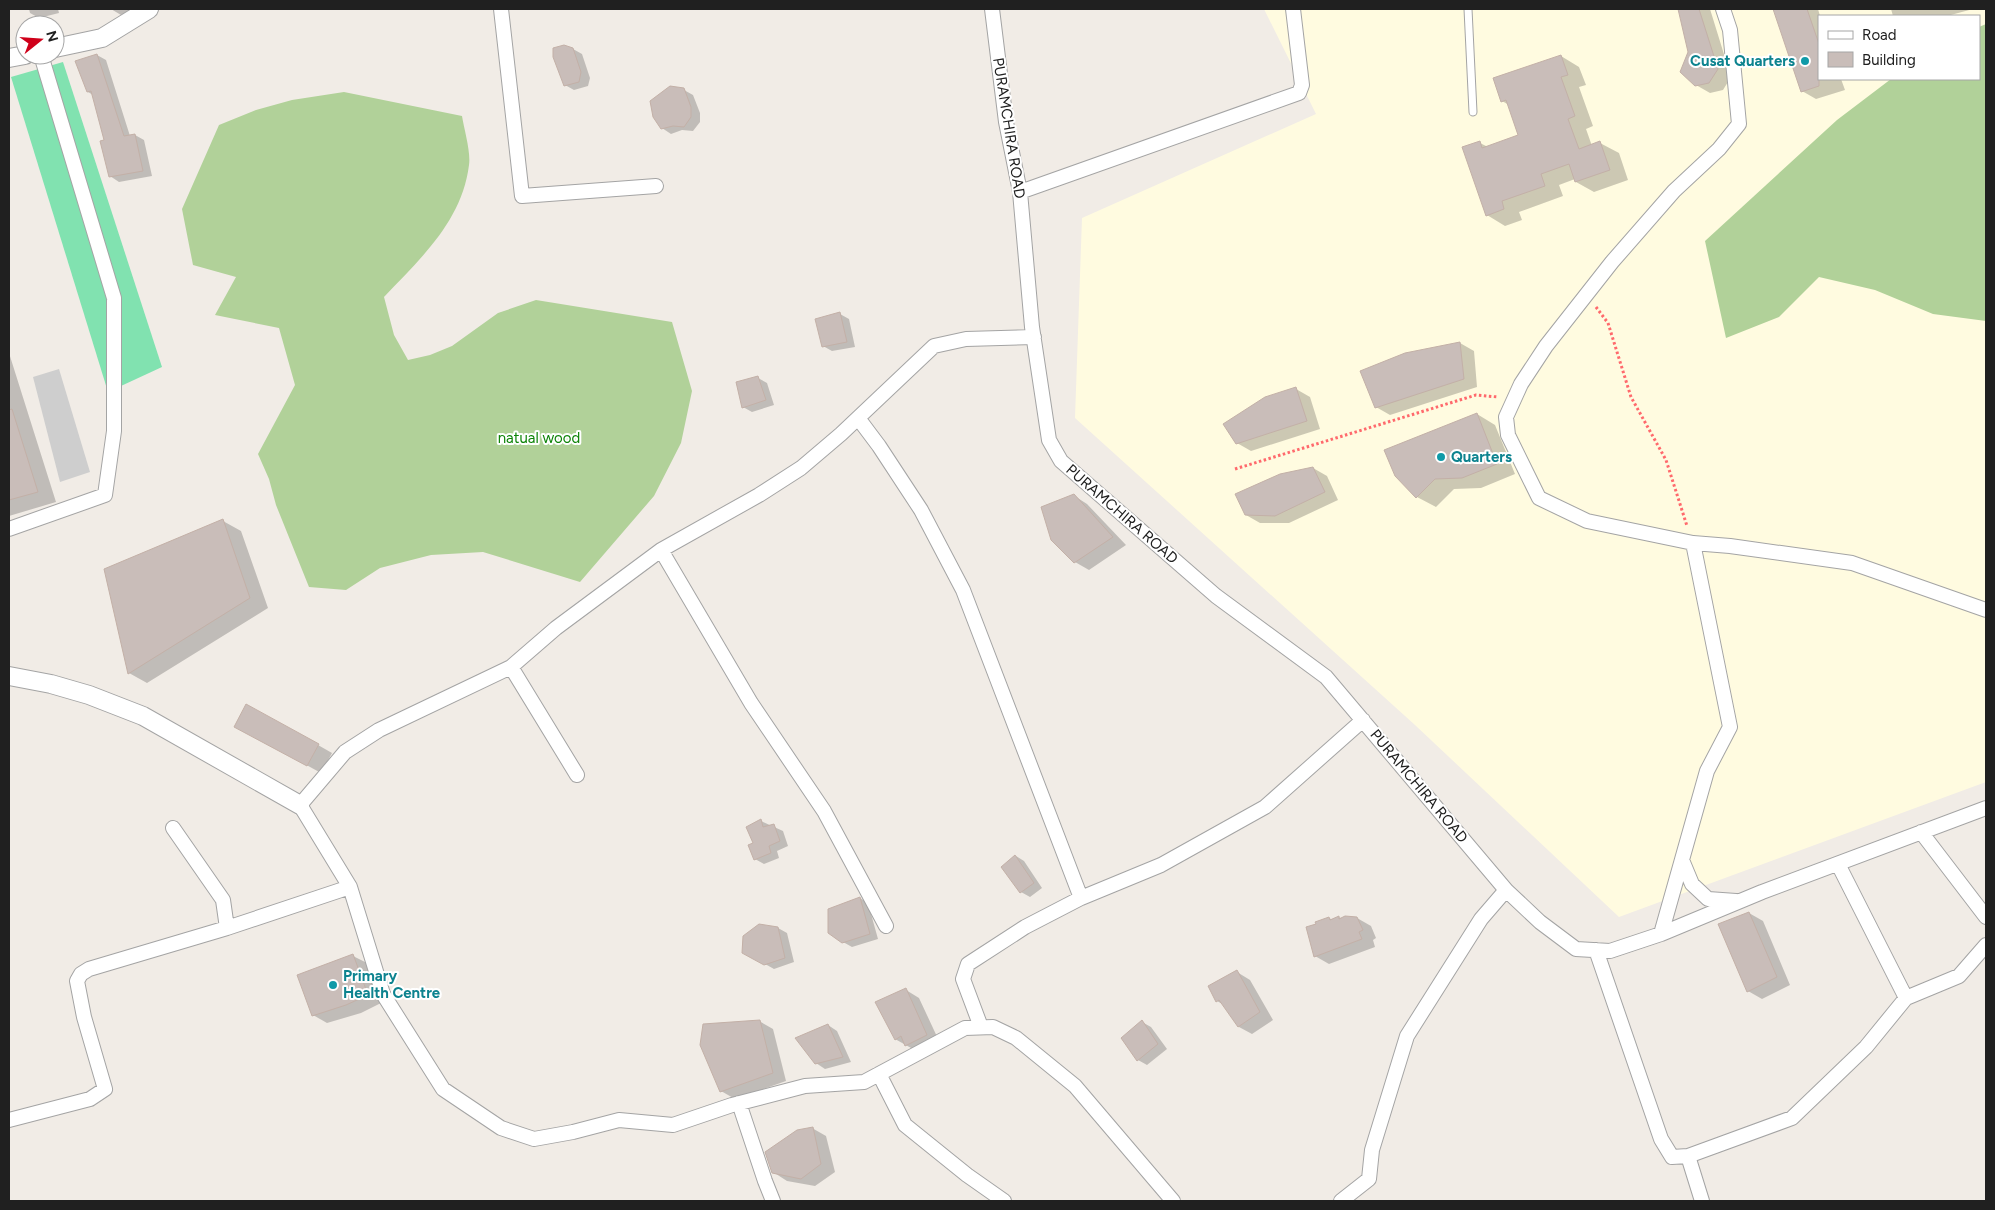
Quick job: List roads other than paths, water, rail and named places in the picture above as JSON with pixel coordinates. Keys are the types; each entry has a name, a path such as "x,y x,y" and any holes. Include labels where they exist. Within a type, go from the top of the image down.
{"street":[{"path":"65,46 102,38 149,9"},
{"path":"501,9 522,196 656,186"},
{"name":"PURAMCHIRA ROAD","path":"992,9 1006,122 1020,192 1034,337 1049,440 1061,461 1216,596 1326,678 1506,890 1540,922 1576,949 1610,951 1661,934 1740,901 1986,808"},
{"path":"1020,192 1299,93 1302,85 1293,9"},
{"path":"1723,9 1730,30 1740,124 1719,149 1674,191 1612,262 1546,346 1513,399 1506,417 1508,434 1539,498 1587,521 1693,543 1730,546 1852,564 1986,610"},
{"path":"9,529 105,495 114,431 114,298 44,65"},
{"path":"300,805 345,752 379,730 511,667 556,628 661,550 734,510 801,468 858,418 934,346 966,339 1034,337"},
{"path":"858,418 879,446 920,510 963,590 1081,898"},
{"path":"1661,934 1706,771 1730,727 1693,543"},
{"path":"661,550 751,703 824,811 886,926"},
{"path":"511,667 577,775"},
{"path":"9,676 51,684 89,695 143,716 300,805 350,887 383,994 442,1089 501,1128 534,1139 573,1132 618,1120 673,1125 739,1103 805,1086 864,1082 964,1028 993,1027 1016,1038 1075,1086 1173,1201"},
{"path":"981,1028 963,979 968,964 1025,927 1081,898 1161,865 1265,807 1363,720"},
{"path":"173,828 223,900 228,928"},
{"path":"1920,832 1986,917"},
{"path":"1682,860 1692,884 1708,899 1740,901"},
{"path":"1838,864 1906,998"},
{"path":"9,1120 90,1099 105,1088 84,1017 77,981 81,974 88,969 228,928 350,887"},
{"path":"1341,1201 1369,1178 1372,1150 1407,1036 1481,919 1506,890"},
{"path":"1596,950 1661,1139 1672,1157 1688,1156 1792,1118 1866,1047 1906,998 1959,976 1986,945"},
{"path":"878,1074 905,1125 967,1175 1004,1201"},
{"path":"739,1103 773,1201"},
{"path":"1688,1156 1702,1201"}],"lane":[{"path":"1468,9 1473,112"}],"place":[{"name":"Cusat Quarters","path":"1805,61"},
{"name":"Quarters","path":"1441,457"},
{"name":"Primary Health Centre","path":"333,985"}],"park label":[{"name":"natual wood","path":"539,438"}]}
